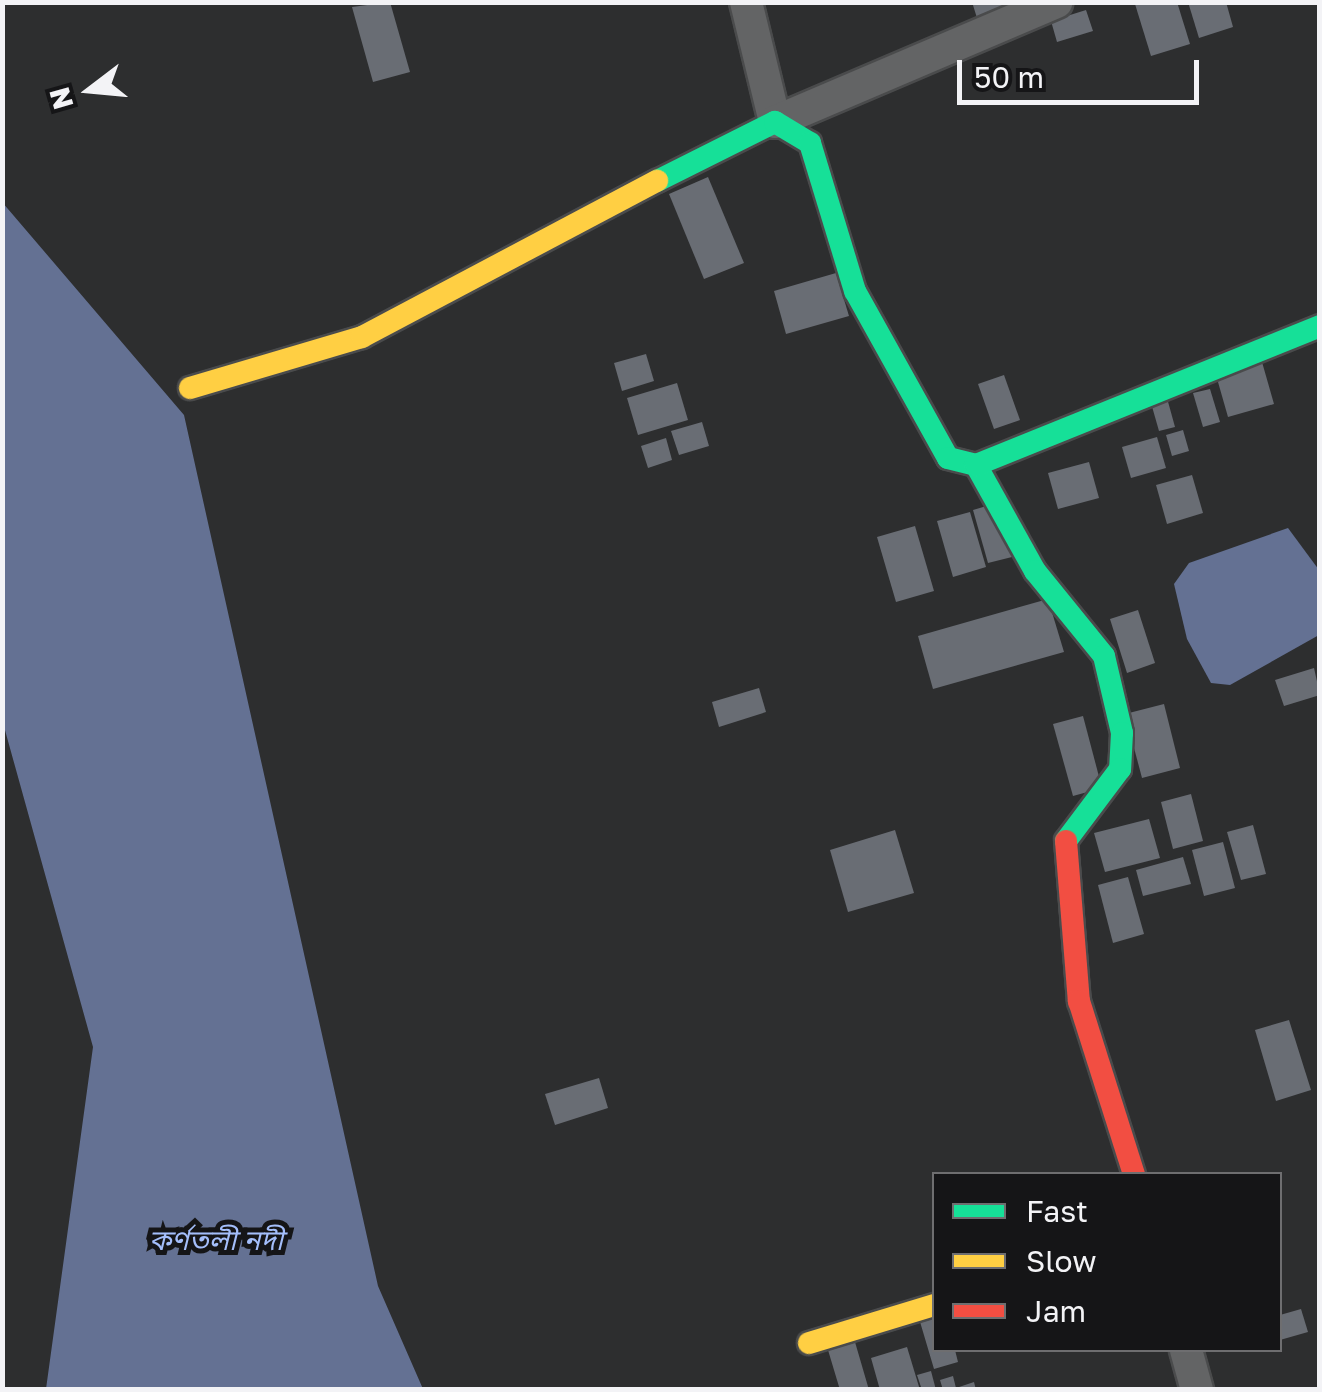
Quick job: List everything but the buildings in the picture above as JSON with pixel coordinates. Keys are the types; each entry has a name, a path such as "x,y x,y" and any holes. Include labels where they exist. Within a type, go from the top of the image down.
{"street":[{"path":"746,2 775,122 810,144 855,291 948,458 976,465 1320,326"},
{"path":"190,388 362,337 484,267 775,122 1056,2"},
{"path":"976,465 1036,571 1104,656 1122,733 1120,769 1066,839 1079,1001 1133,1172"},
{"path":"809,1343 932,1306"},
{"path":"1187,1352 1198,1390"}],"water":[{"name":"কর্ণতলী নদী","path":"2,202 184,415 378,1286 423,1389 46,1389 93,1047 3,723"},
{"path":"1288,528 1319,570 1319,635 1230,685 1211,683 1187,639 1174,584 1189,563"}],"traffic: fast":[{"path":"657,181 775,122 810,143 855,291 948,458 976,465 1035,571 1104,656 1122,733 1120,769 1066,841"},
{"path":"976,465 1320,326"}],"traffic: slow":[{"path":"190,388 362,337 657,181"},
{"path":"809,1343 932,1306"}],"traffic: jam":[{"path":"1066,841 1079,1001 1133,1172"}]}
